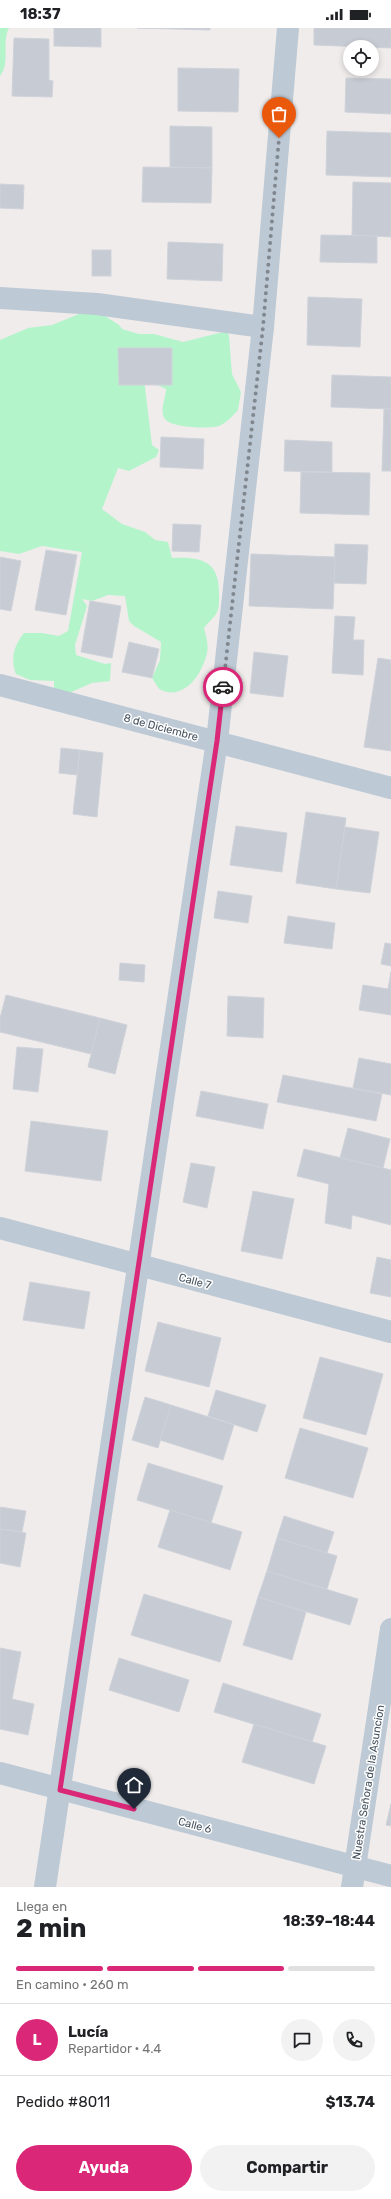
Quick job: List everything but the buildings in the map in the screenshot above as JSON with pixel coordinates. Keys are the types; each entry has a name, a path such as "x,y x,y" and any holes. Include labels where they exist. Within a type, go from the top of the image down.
{"street":[{"path":"45,1887 217,741 263,327 288,28"},
{"path":"0,298 97,304 263,327"},
{"name":"8 de Diciembre","path":"0,685 391,788"},
{"name":"Calle 7","path":"0,1228 391,1332"},
{"name":"Nuestra Señora de la Asuncion","path":"354,1877 391,1629"},
{"name":"Calle 6","path":"0,1773 354,1877 391,1876"}],"green space":[{"path":"0,28 9,28 6,40 5,65 0,76"},
{"path":"84,312 102,314 119,325 122,329 139,334 154,334 183,342 227,331 229,336 232,374 241,392 238,410 219,426 199,427 175,424 169,422 163,416 166,389 144,379 152,445 159,450 156,457 129,471 118,468 102,509 122,524 145,532 155,540 168,542 172,558 190,558 205,562 211,566 215,573 218,581 219,606 216,614 204,628 208,647 207,653 201,670 196,677 190,684 176,692 168,692 159,689 152,678 160,660 161,642 134,626 129,621 125,596 108,595 92,601 82,599 87,606 75,645 76,655 105,664 111,663 110,681 92,683 69,693 54,693 54,681 30,680 16,674 14,668 13,657 15,647 24,633 42,633 59,636 68,631 82,552 42,546 19,554 0,551 0,340 28,328 52,325"}],"way so far":[{"path":"223,687 263,327 279,138"}],"route":[{"path":"134,1809 60,1790 217,741 223,687"}]}
